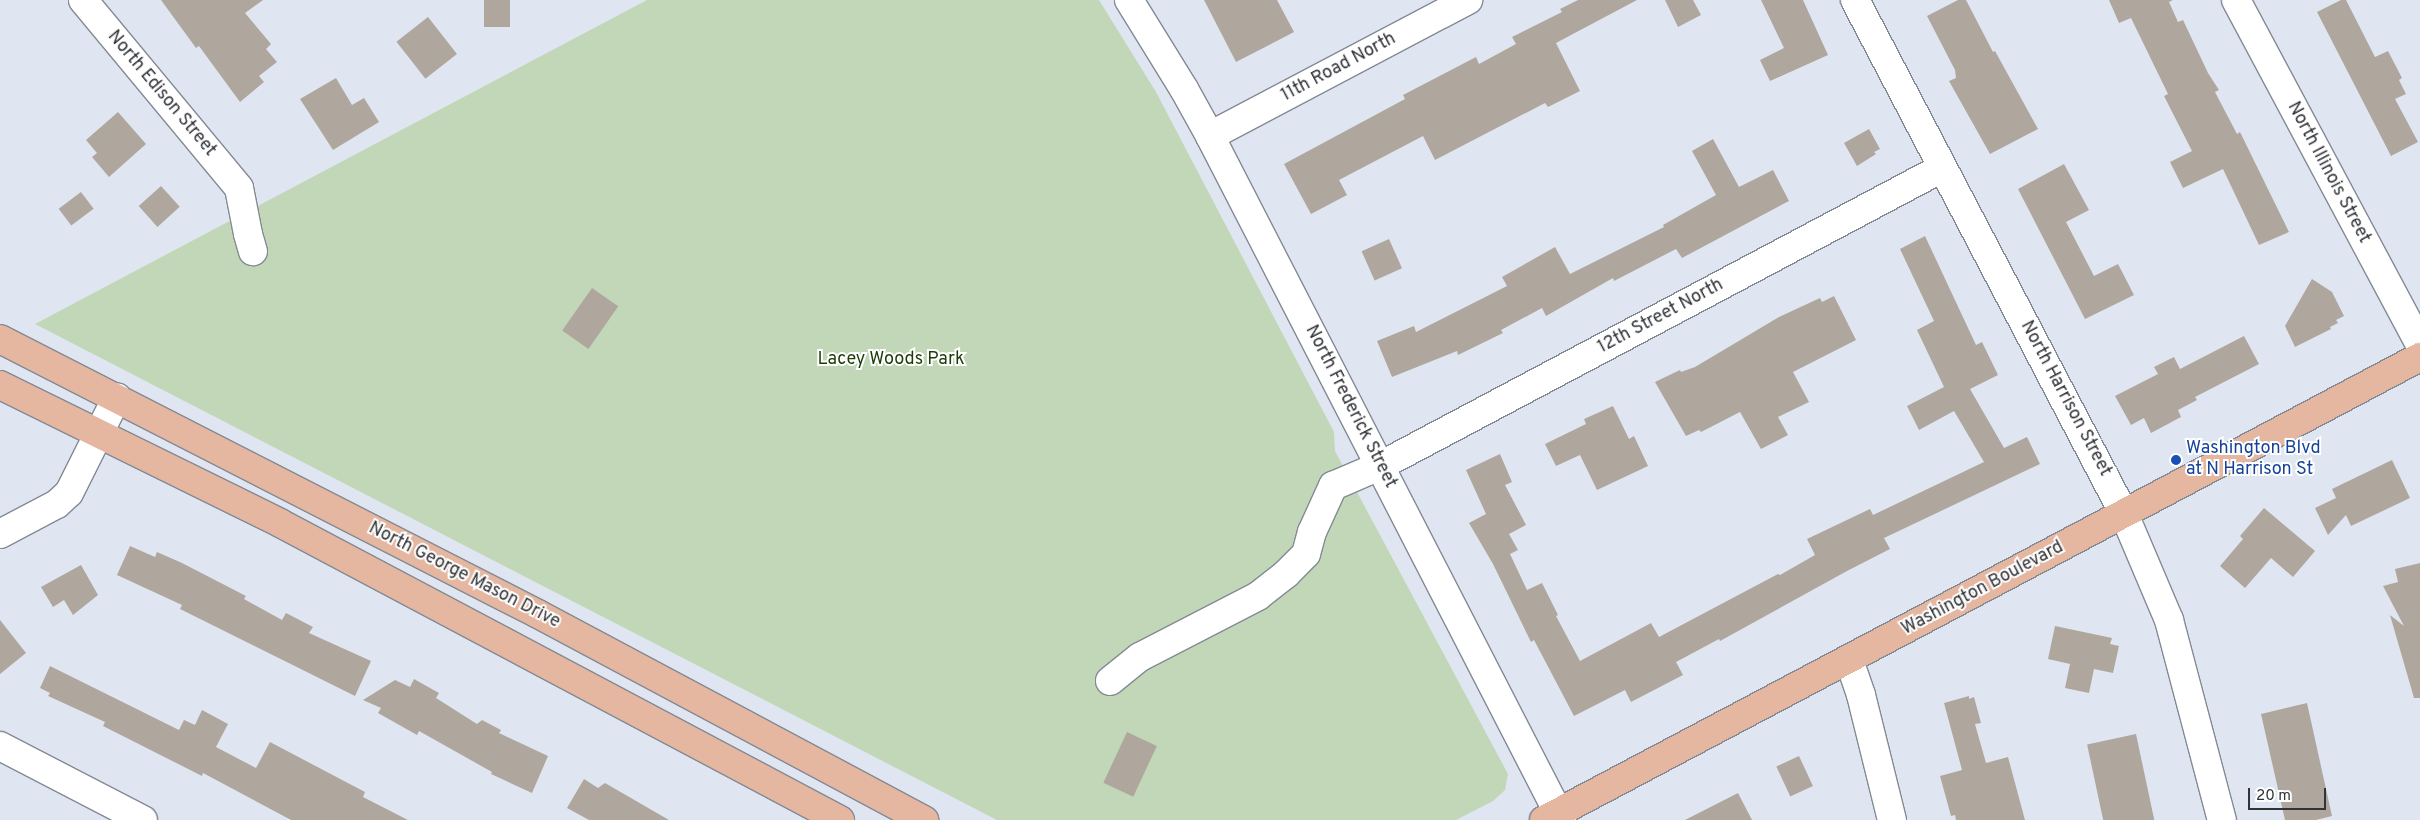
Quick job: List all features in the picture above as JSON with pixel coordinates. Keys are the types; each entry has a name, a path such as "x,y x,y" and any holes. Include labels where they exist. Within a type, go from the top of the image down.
{"main road":[{"name":"North George Mason Drive","path":"0,339 117,397 538,614 924,820"},
{"name":"Washington Boulevard","path":"1555,818 2420,357"},
{"path":"0,385 305,537 840,820"}],"street":[{"name":"North Edison Street","path":"83,0 239,188 253,251"},
{"name":"North Frederick Street","path":"1129,0 1184,89 1210,136 1380,466 1555,818"},
{"name":"11th Road North","path":"1210,136 1468,0"},
{"name":"North Harrison Street","path":"1855,0 2124,514 2169,620 2222,820"},
{"name":"North Illinois Street","path":"2236,0 2420,345"},
{"name":"12th Street North","path":"1110,681 1140,658 1258,596 1286,574 1306,554 1312,532 1334,486 1380,466 1942,168"},
{"path":"0,534 57,504 70,493 117,397"},
{"path":"1849,660 1861,695 1892,820"},
{"path":"0,746 144,820"}],"green space":[{"name":"Lacey Woods Park","path":"647,0 1099,0 1156,92 1334,432 1335,451 1508,774 1505,790 1493,801 1456,820 997,820 35,324"}],"building":[{"path":"161,0 263,0 245,13 271,44 266,49 277,62 259,76 264,82 240,102 199,46 196,48"},
{"path":"484,0 510,0 510,27 484,27"},
{"path":"1204,0 1277,0 1294,32 1236,62"},
{"path":"1578,0 1637,0 1556,43 1580,91 1548,107 1545,103 1435,160 1423,136 1339,180 1347,195 1311,214 1284,164 1405,99 1403,95 1476,57 1479,64 1516,44 1512,37 1562,12 1560,9"},
{"path":"1665,0 1693,0 1701,15 1678,27"},
{"path":"1761,0 1803,0 1828,55 1770,81 1760,60 1784,48"},
{"path":"1958,0 1966,0 1993,52 1995,51 2038,129 1990,154 1949,81 1956,78 1955,70 1927,16"},
{"path":"2109,0 2173,0 2169,2 2178,22 2183,20 2208,73 2219,90 2215,92 2237,134 2240,132 2289,232 2259,245 2223,169 2183,188 2170,162 2192,151 2164,96 2168,94 2131,18 2119,23"},
{"path":"2341,0 2346,0 2375,57 2388,51 2402,78 2399,80 2406,94 2395,99 2418,142 2391,156 2317,12"},
{"path":"428,17 457,54 425,79 396,42"},
{"path":"336,78 352,105 364,98 379,122 333,150 300,99"},
{"path":"118,112 146,144 109,177 92,157 97,153 86,140"},
{"path":"1869,129 1880,149 1874,152 1876,154 1857,166 1844,143"},
{"path":"1713,139 1739,187 1773,170 1789,201 1682,258 1676,249 1614,281 1613,278 1546,316 1542,308 1501,330 1503,333 1458,355 1457,351 1392,377 1377,341 1414,326 1416,332 1507,286 1502,277 1555,247 1570,274 1664,227 1663,225 1716,195 1692,151"},
{"path":"2064,164 2089,210 2066,222 2094,276 2118,264 2134,295 2085,319 2018,189"},
{"path":"161,186 180,207 157,227 139,206"},
{"path":"81,192 94,209 71,226 59,209"},
{"path":"1925,236 1976,345 1982,342 1998,375 1970,389 2004,448 2027,437 2040,464 1884,538 1890,549 1720,641 1719,639 1676,662 1683,675 1631,702 1625,690 1574,716 1534,640 1531,642 1493,564 1469,523 1486,514 1466,470 1500,454 1512,482 1505,485 1526,525 1509,534 1518,550 1510,554 1527,590 1542,583 1558,615 1556,616 1580,661 1651,623 1659,637 1815,555 1807,539 1870,509 1873,515 1984,462 1954,411 1919,430 1907,406 1944,387 1917,330 1934,321 1900,249"},
{"path":"1389,239 1402,268 1375,280 1362,251"},
{"path":"2312,279 2332,292 2344,316 2336,320 2338,323 2330,327 2331,329 2295,347 2285,326"},
{"path":"592,288 618,306 588,349 562,331"},
{"path":"1834,296 1856,340 1793,372 1809,402 1778,417 1788,435 1761,449 1740,412 1701,432 1699,430 1686,436 1655,382 1680,370 1681,372 1695,367 1779,317 1820,298 1822,302"},
{"path":"2244,336 2259,364 2195,397 2197,400 2178,410 2181,417 2151,433 2144,418 2131,425 2115,396 2158,374 2154,367 2174,357 2180,369"},
{"path":"1613,406 1629,439 1634,436 1648,466 1597,490 1580,455 1556,466 1545,444 1586,424 1584,419"},
{"path":"2392,460 2410,498 2351,526 2346,515 2328,535 2315,508 2336,498 2332,489"},
{"path":"2264,508 2315,551 2293,577 2271,558 2245,588 2220,566 2243,539 2240,536"},
{"path":"130,546 155,557 157,552 182,563 246,596 244,599 282,620 286,613 313,627 309,633 371,661 355,696 180,609 182,605 117,575"},
{"path":"2420,563 2420,698 2414,698 2390,615 2404,626 2383,586 2398,582 2395,569"},
{"path":"81,565 98,595 73,615 64,600 53,607 41,587"},
{"path":"0,620 26,653 0,674"},
{"path":"2055,626 2112,638 2110,644 2119,646 2113,673 2094,669 2089,693 2065,688 2070,664 2048,659"},
{"path":"50,666 179,730 184,720 195,725 202,710 228,724 216,747 256,768 270,742 365,792 363,797 408,820 291,820 203,773 202,776 103,726 105,722 48,696 50,693 40,688"},
{"path":"414,679 439,693 436,698 477,724 482,720 501,730 499,733 548,756 532,793 491,774 492,772 419,731 417,735 378,713 381,708 363,700 395,680 410,687"},
{"path":"1969,696 1969,699 1974,697 1981,723 1975,724 1986,763 2008,757 2025,820 1956,820 1955,815 1951,816 1940,776 1962,770 1944,703"},
{"path":"2307,703 2332,816 2316,820 2285,820 2261,714"},
{"path":"1127,732 1157,746 1133,797 1103,783"},
{"path":"2136,734 2154,820 2103,820 2087,744"},
{"path":"1799,756 1813,786 1790,796 1776,767"},
{"path":"584,779 598,788 605,783 669,820 589,820 567,808"},
{"path":"1738,793 1752,820 1685,820"}],"place":[{"name":"Washington Blvd at N Harrison St","path":"2176,460"}]}
